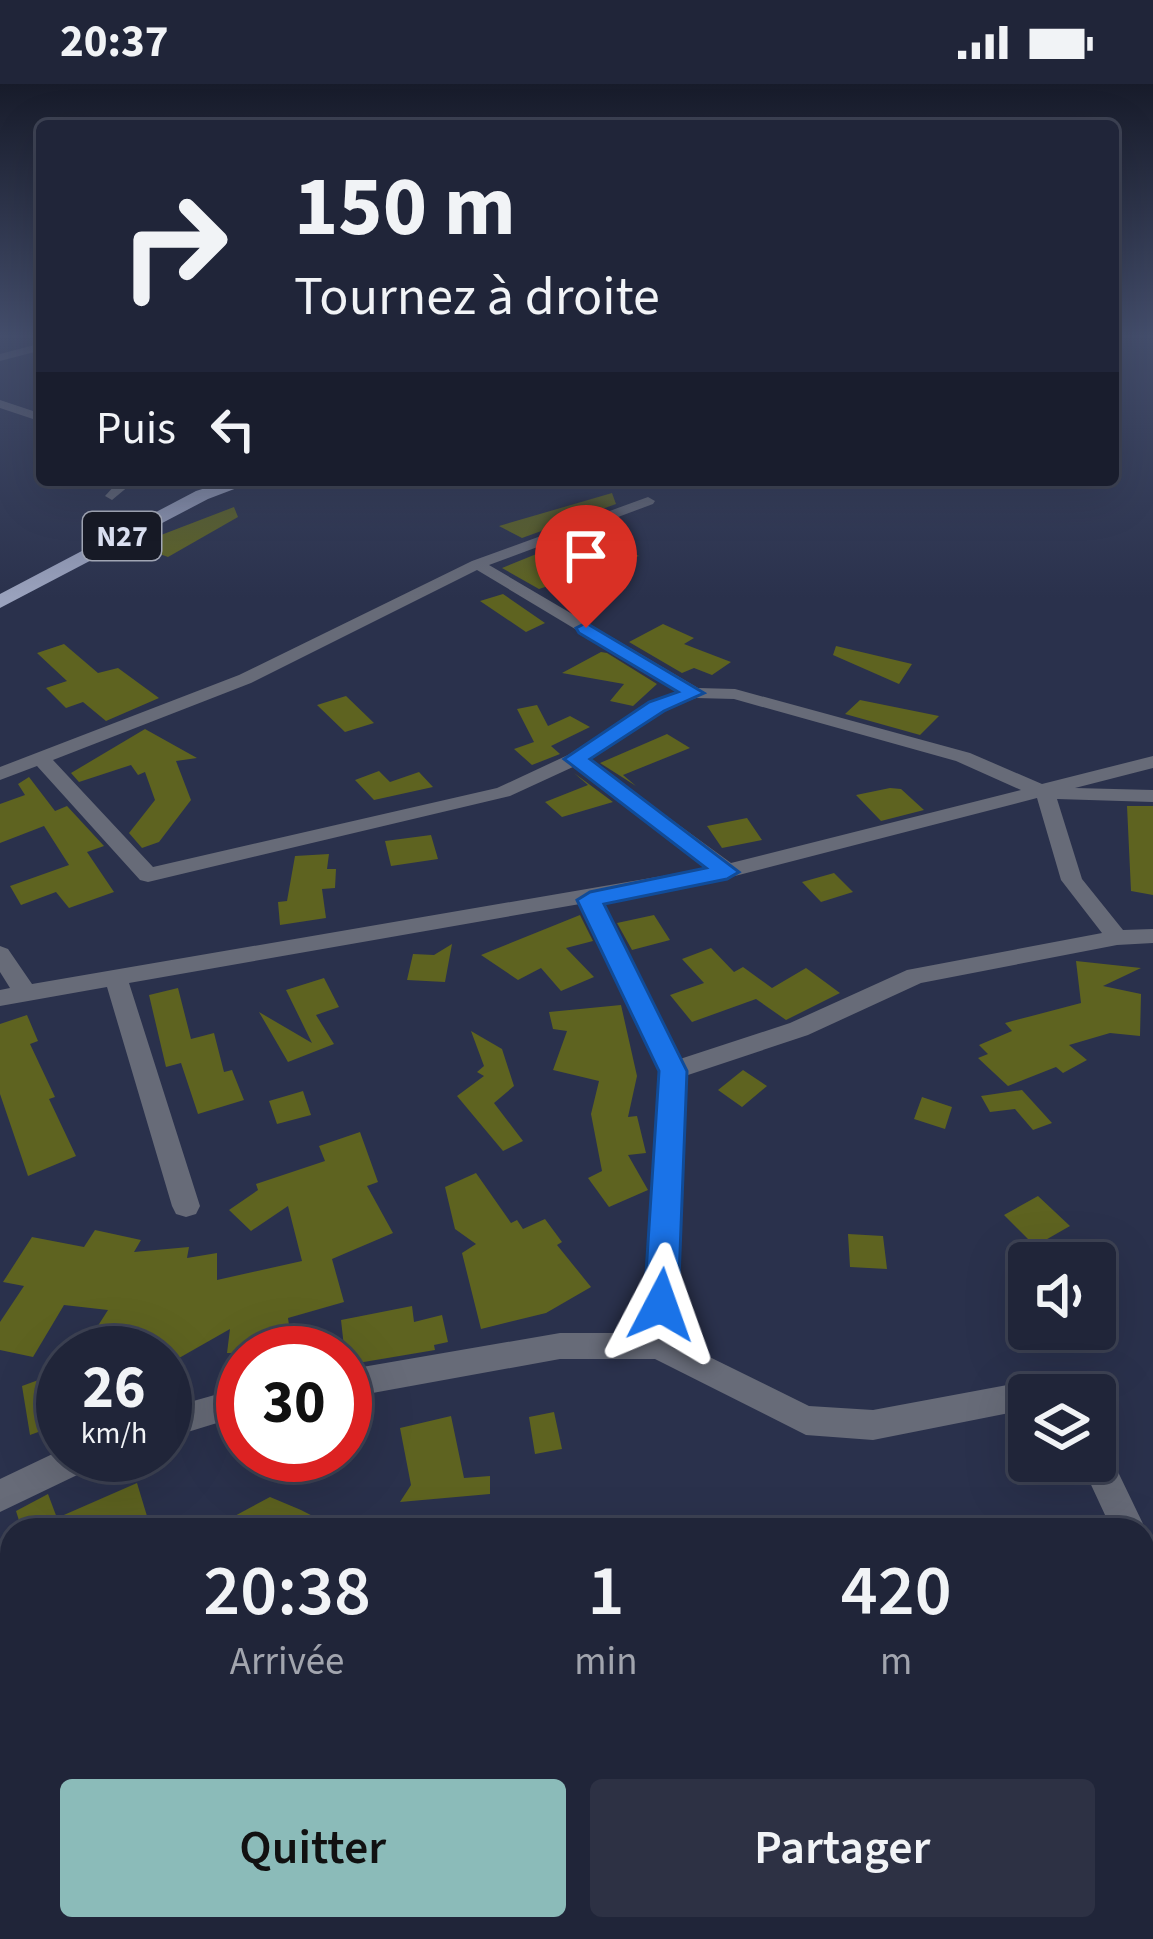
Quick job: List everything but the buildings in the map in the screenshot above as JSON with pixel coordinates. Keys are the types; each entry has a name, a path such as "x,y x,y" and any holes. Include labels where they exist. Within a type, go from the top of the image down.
{"main road":[{"name":"N27","path":"0,602 202,495 230,486"}],"street":[{"path":"112,496 123,486"},
{"path":"0,774 245,679 477,564 648,501"},
{"path":"477,564 694,693"},
{"path":"43,761 148,874 503,792 575,759 656,706 694,693 735,694 963,757 1045,794 1153,796"},
{"path":"575,759 727,872"},
{"path":"0,998 590,900 727,872 1045,794 1153,761"},
{"path":"1045,794 1072,880 1117,938"},
{"path":"590,900 673,1071 658,1346"},
{"path":"673,1071 800,1029 915,976 1117,938 1153,937"},
{"path":"0,955 26,994"},
{"path":"116,979 186,1206"},
{"path":"372,1379 560,1346 658,1346 806,1420 873,1424 1008,1399"},
{"path":"0,1496 36,1479"},
{"path":"1106,1482 1123,1518"}],"route":[{"path":"586,628 694,693 656,706 575,759 727,872 590,900 673,1071 661,1305"}]}
